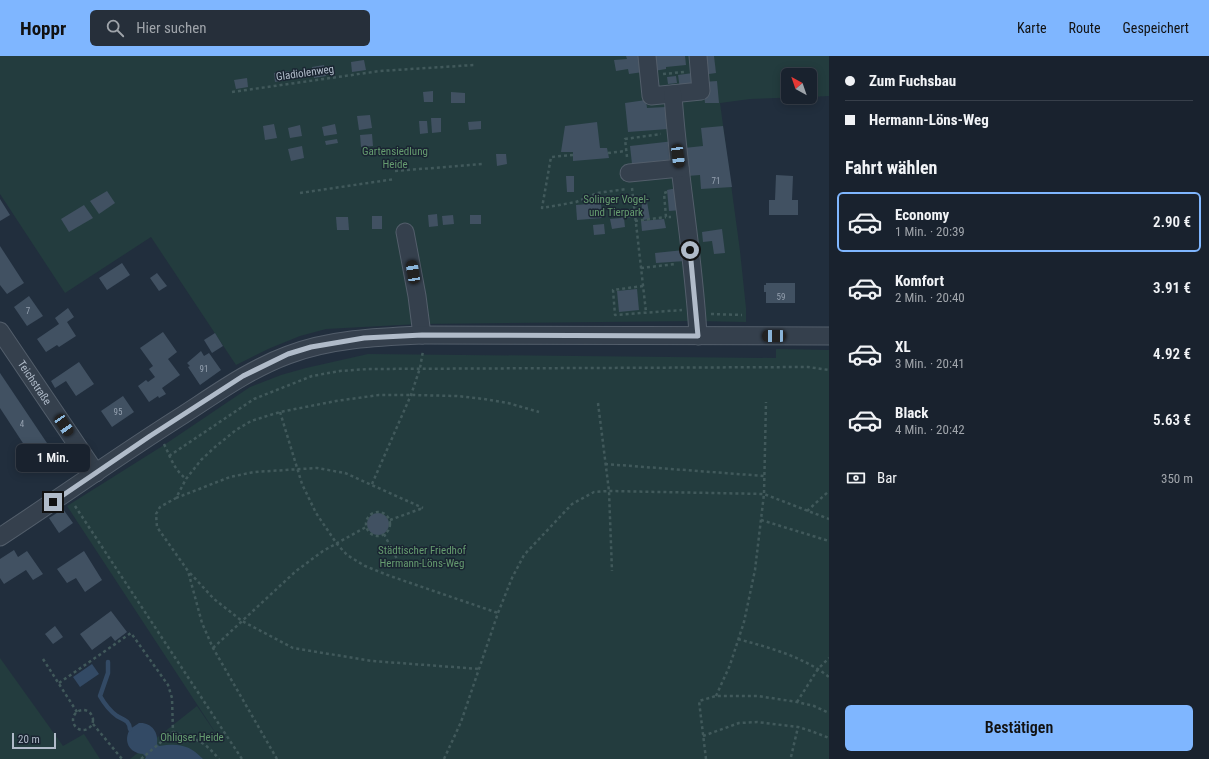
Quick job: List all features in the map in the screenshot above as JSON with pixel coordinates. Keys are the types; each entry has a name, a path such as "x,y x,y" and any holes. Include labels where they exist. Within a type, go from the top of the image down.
{"street":[{"path":"647,56 651,96 701,91 699,63"},
{"path":"673,94 675,132 691,263 698,336"},
{"path":"631,181 680,168"},
{"path":"405,232 417,296 422,335"},
{"name":"Teichstraße","path":"0,331 96,472"},
{"path":"0,538 96,472 243,376 288,354 327,344 364,338 422,335 829,336"}],"path":[{"path":"649,76 699,63"},
{"name":"Gladiolenweg","path":"232,92 380,71 474,65"},
{"path":"646,312 625,139 675,132"},
{"path":"608,153 626,151"},
{"path":"573,155 551,157 542,208 576,202 631,181"},
{"path":"395,171 483,164"},
{"path":"300,193 396,179"},
{"path":"636,221 666,217"},
{"path":"641,268 691,263"},
{"path":"643,286 613,290 615,315 646,312 696,311 742,315"},
{"path":"372,484 411,395 420,368 423,353 422,335"},
{"path":"169,456 254,399 312,376 347,370 420,368 808,367 829,370"},
{"path":"176,498 186,479 201,460 215,446 251,421 280,412 336,401 379,395 411,395 457,396 484,399 508,403 538,412"},
{"path":"716,696 730,665 738,640 755,570 764,494 766,402"},
{"path":"598,403 608,490 612,571"},
{"path":"280,412 302,484 316,513 337,544 347,555 365,566 498,613"},
{"path":"168,438 162,442 178,472 186,479"},
{"path":"605,464 764,476"},
{"path":"390,520 423,508 345,473 317,468 297,468 254,472 230,477 176,498 160,507 156,514 157,527 188,571 214,599 242,621 293,648 372,661 480,669"},
{"path":"444,759 461,722 498,613 512,578 524,555 538,538 572,504 594,492 608,490 764,494 807,512 829,519"},
{"path":"807,512 829,491"},
{"path":"66,493 242,759"},
{"path":"213,648 296,571 323,551 366,528 368,518 375,512 385,514 390,520 390,526 384,534 377,536 373,535 366,528"},
{"path":"761,520 829,540"},
{"path":"384,534 397,559"},
{"path":"188,571 202,623 213,648 276,759"},
{"path":"59,683 131,633 168,685 172,698 173,732"},
{"path":"738,640 801,659 829,677"},
{"path":"797,702 818,669 829,658"},
{"path":"43,659 77,712"},
{"path":"706,759 699,701 716,696 758,696 814,706 829,713"},
{"path":"84,710 90,713 93,719 92,724 87,730 84,730 78,728 74,724 73,720 77,712 84,710"},
{"path":"703,736 739,723 757,722 798,728 829,738"},
{"path":"92,724 122,759"},
{"path":"792,757 798,728"},
{"path":"141,759 173,732"},
{"path":"173,732 194,738 208,746 219,759"}],"green space":[{"path":"0,56 829,56 829,96 817,97 817,68 781,68 781,98 750,99 720,103 740,251 746,322 697,321 419,324 326,329 300,336 268,349 236,365 151,237 65,293 0,194"},
{"name":"Städtischer Friedhof Hermann-Löns-Weg","path":"776,349 829,350 829,759 130,759 197,706 223,744 67,506 164,445 250,387 281,375 306,368 368,354 776,358"},
{"path":"0,658 63,746 84,734 100,759 0,759"}],"water":[{"path":"92,664 99,674 80,687 73,677"},
{"path":"139,723 147,724 153,729 157,736 157,744 159,746 182,746 193,750 203,759 145,759 146,757 143,754 131,749 127,742 130,729"}],"building":[{"path":"626,56 641,56 643,72 629,74 628,69 616,71 614,60 627,59"},
{"path":"652,56 685,56 686,65 666,67 666,69 654,71"},
{"path":"700,56 714,56 716,73 702,75"},
{"path":"364,60 366,70 352,72 351,62"},
{"path":"324,65 326,76 314,78 312,67"},
{"path":"289,71 290,79 275,82 274,73"},
{"path":"693,73 695,88 680,89 678,75"},
{"path":"676,76 677,83 668,84 667,77"},
{"path":"247,78 248,87 236,89 234,80"},
{"path":"717,81 719,103 705,103 703,82"},
{"path":"433,91 433,102 424,102 423,92"},
{"path":"451,92 465,93 465,103 451,103"},
{"path":"646,100 647,108 666,107 668,129 628,132 625,103"},
{"path":"370,115 372,128 359,130 357,116"},
{"path":"431,118 441,118 441,132 432,133"},
{"path":"419,121 427,121 428,133 420,134"},
{"path":"481,121 481,129 469,130 468,122"},
{"path":"597,122 600,148 607,148 609,158 573,161 573,152 561,152 565,126"},
{"path":"274,124 277,138 265,140 263,126"},
{"path":"335,124 337,134 324,136 322,127"},
{"path":"300,125 302,136 290,138 288,128"},
{"path":"723,126 732,187 701,189 700,175 687,176 684,148 703,146 701,128"},
{"path":"372,134 373,146 361,147 360,135"},
{"path":"337,139 338,143 326,145 325,141"},
{"path":"674,141 676,159 632,164 630,146"},
{"path":"302,146 304,158 291,161 288,149"},
{"path":"496,154 506,154 507,164 497,166"},
{"path":"776,175 793,176 792,200 798,200 798,215 769,215 769,200 775,200"},
{"path":"566,176 574,176 574,192 567,192"},
{"path":"677,188 681,210 669,211 667,190"},
{"path":"107,191 115,203 99,214 90,201"},
{"path":"646,196 650,219 643,220 641,197"},
{"path":"0,199 10,215 0,221"},
{"path":"601,203 602,218 577,220 576,205"},
{"path":"84,205 93,218 69,232 61,219"},
{"path":"632,209 633,217 624,218 625,227 612,229 610,219 621,218 620,210"},
{"path":"437,214 438,226 429,227 428,215"},
{"path":"453,215 454,224 443,225 442,216"},
{"path":"470,215 481,215 481,224 470,224"},
{"path":"372,216 382,216 382,229 372,229"},
{"path":"336,217 348,217 349,230 337,230"},
{"path":"664,219 666,228 642,231 641,221"},
{"path":"604,224 605,234 594,235 593,225"},
{"path":"722,229 725,253 714,254 712,241 703,242 702,232"},
{"path":"0,246 24,283 7,294 0,285"},
{"path":"684,250 685,261 656,263 655,253"},
{"path":"122,263 130,275 107,290 99,278"},
{"path":"157,273 167,286 159,291 150,278"},
{"path":"766,283 795,283 795,303 766,303 766,292 764,292 764,285 766,285"},
{"path":"637,289 639,310 619,312 617,291"},
{"path":"29,296 43,316 27,326 14,307"},
{"path":"68,308 74,317 67,322 76,336 59,347 57,345 46,352 37,339 59,324 55,318"},
{"path":"163,332 177,352 168,359 180,375 162,388 166,394 159,398 158,396 149,402 138,386 146,380 148,382 155,377 149,369 153,366 140,348"},
{"path":"215,333 223,346 212,353 204,340"},
{"path":"201,351 204,356 209,353 221,370 200,385 187,363"},
{"path":"79,362 94,384 76,396 66,381 55,388 51,381"},
{"path":"0,373 51,449 34,460 0,408"},
{"path":"123,396 134,412 112,427 101,411"},
{"path":"63,509 73,523 59,533 49,518"},
{"path":"378,513 386,516 389,524 386,532 378,535 370,532 367,524 370,516"},
{"path":"14,550 18,557 27,551 43,574 33,580 26,570 4,584 0,578 0,559"},
{"path":"84,551 102,580 85,592 76,578 67,583 57,569"},
{"path":"111,611 127,632 115,641 111,636 92,650 80,634"},
{"path":"55,626 63,637 53,644 45,634"}],"waterway":[{"path":"108,662 108,673 100,696 112,712 127,722 130,729"}],"route":[{"path":"53,502 150,436 243,376 288,354 311,347 364,338 422,335 698,336 690,250"}],"park label":[{"name":"Gartensiedlung Heide","path":"395,157"},
{"name":"Solinger Vogel- und Tierpark","path":"616,205"},
{"name":"Ohligser Heide","path":"192,737"}]}
